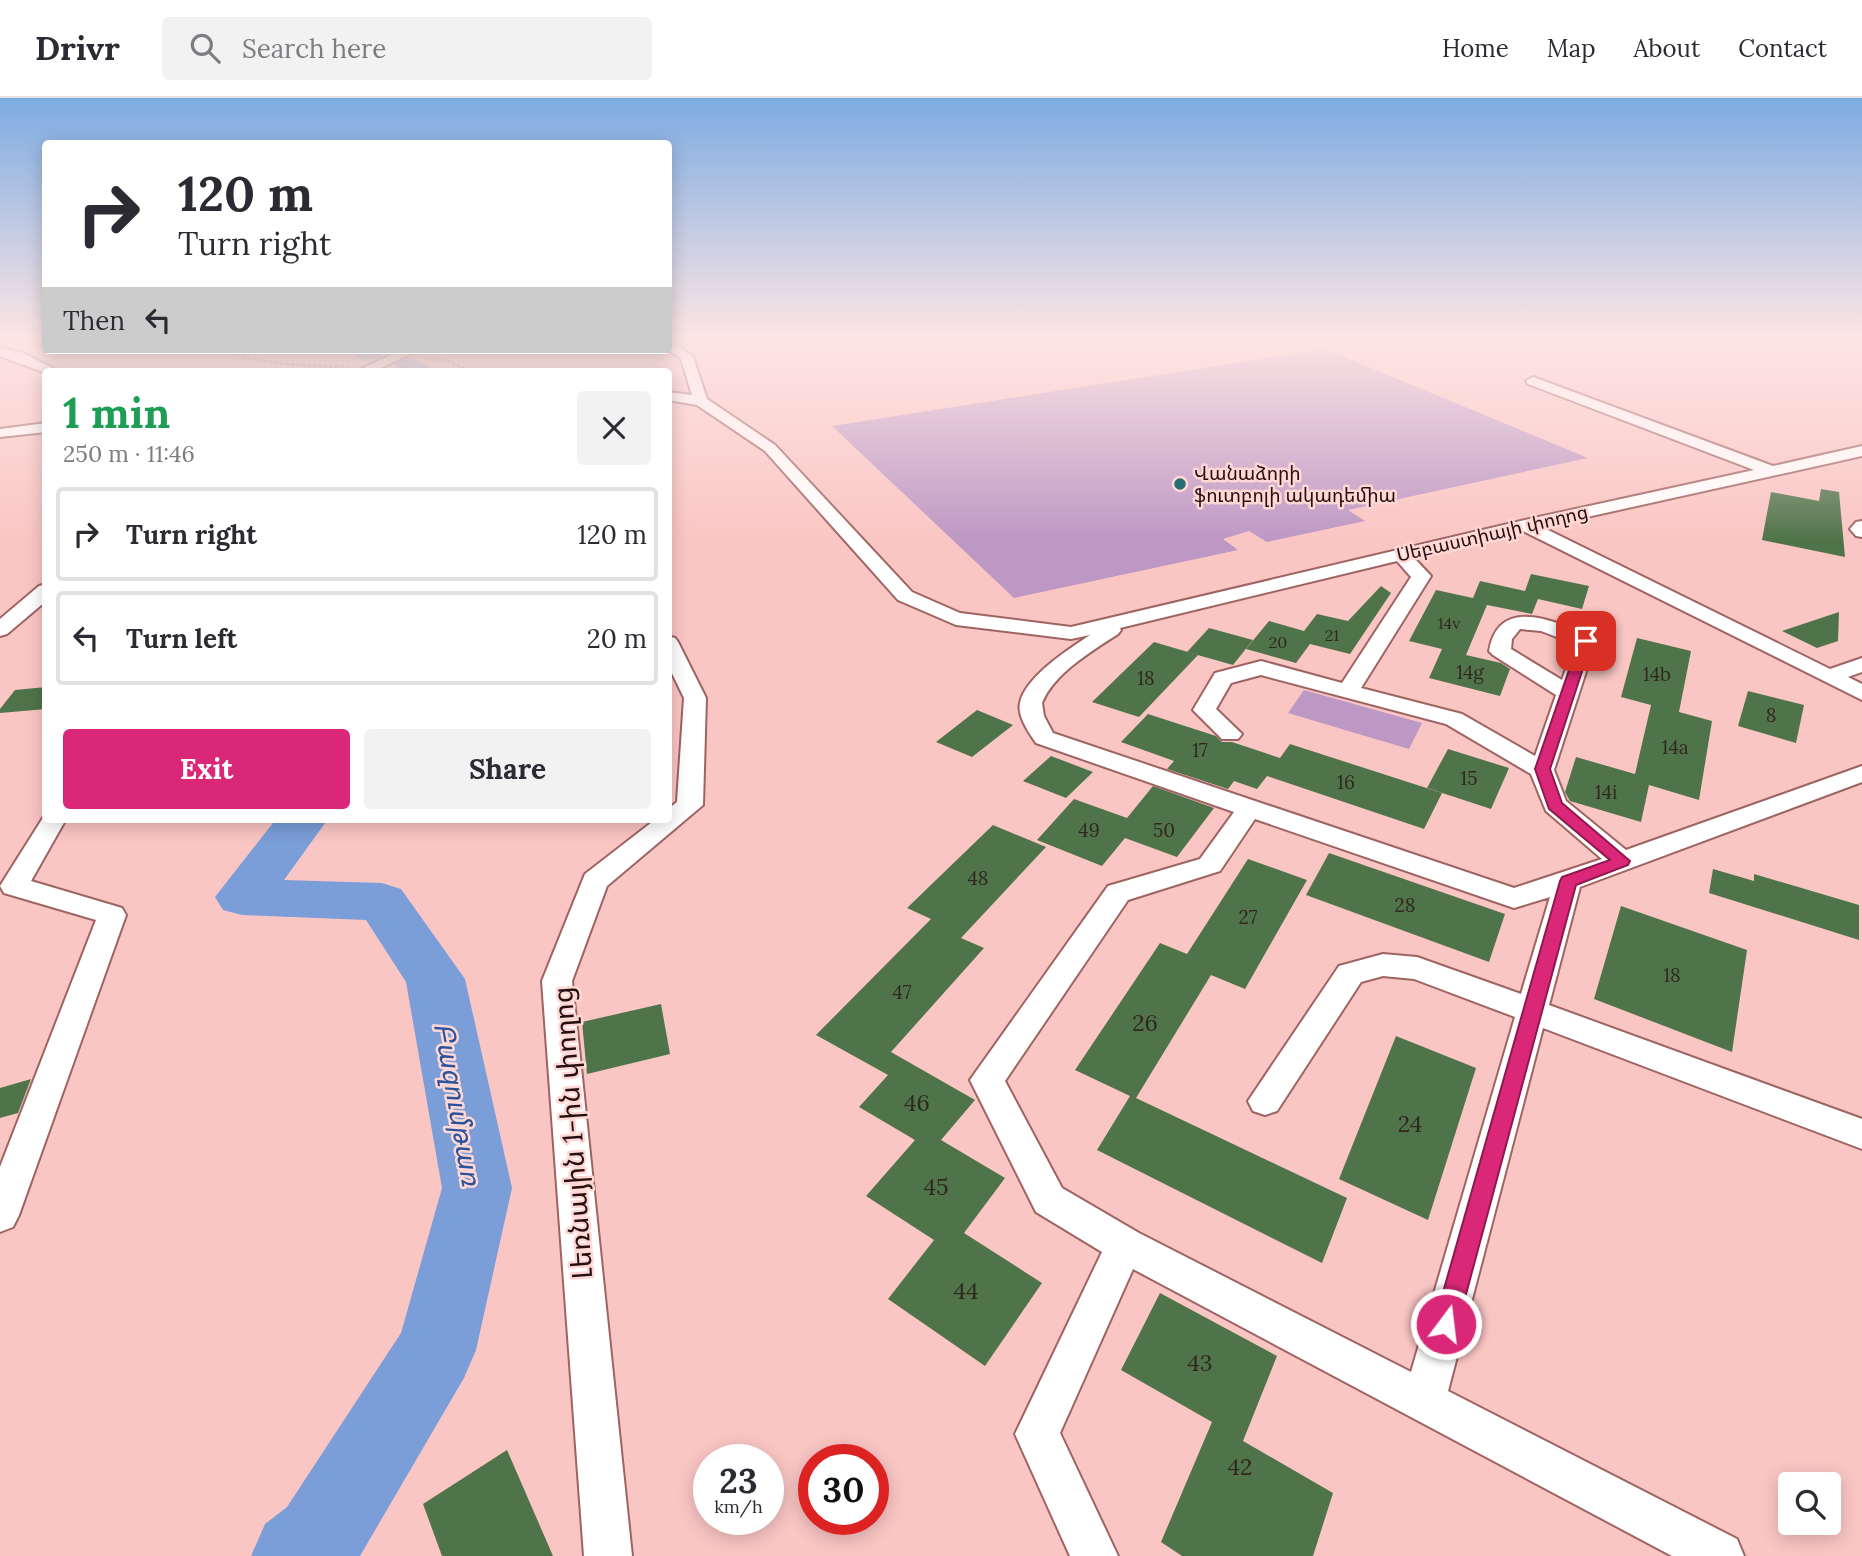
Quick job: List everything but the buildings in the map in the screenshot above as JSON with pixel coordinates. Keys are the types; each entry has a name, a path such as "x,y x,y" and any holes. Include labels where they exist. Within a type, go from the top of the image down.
{"street":[{"name":"Սեբաստիայի փողոց","path":"705,404 770,448 905,596 956,619 1071,633 1525,525 1862,451"},
{"path":"1594,404 1772,471"},
{"path":"0,433 42,428"},
{"path":"1525,525 1862,693"},
{"path":"1862,526 1859,529 1862,532"},
{"path":"1348,690 1421,576 1401,555"},
{"path":"1,629 42,593"},
{"path":"1124,622 1085,647 1036,691 1030,704 1044,738 1514,898 1568,881 1862,773"},
{"name":"Լեռնային 1-ին փողոց","path":"672,650 695,698 690,805 672,819"},
{"path":"1829,677 1862,664"},
{"path":"1230,734 1204,710 1223,678 1261,668 1454,719 1542,769"},
{"path":"1568,693 1542,769 1555,805 1622,861"},
{"path":"1250,808 1210,864 1118,893 987,1080 1049,1200 1125,1245 1720,1556"},
{"path":"0,1215 112,915 14,886 51,823"},
{"name":"Լեռնային 1-ին փողոց","path":"608,1556 557,981 595,881 668,823"},
{"path":"1424,1402 1568,881"},
{"path":"1265,1101 1350,974 1383,965 1417,968 1862,1133"},
{"path":"1094,1556 1037,1433 1125,1245"}],"shaded area":[{"name":"Վանաձորի ֆուտբոլի ակադեմիա","path":"973,404 1458,404 1588,458 1348,510 1365,521 1267,542 1249,531 1223,539 1238,550 1014,598 832,426"},
{"path":"1304,690 1422,723 1409,749 1288,713"}],"waterway":[{"name":"Բազումթառ","path":"297,1556 319,1539 436,1350 477,1188 435,979 382,902 242,897 300,823"}],"place":[{"name":"Վանաձորի ֆուտբոլի ակադեմիա","path":"1180,484"}],"route":[{"path":"1446,1324 1568,881 1622,861 1555,805 1542,769 1586,641"}]}
